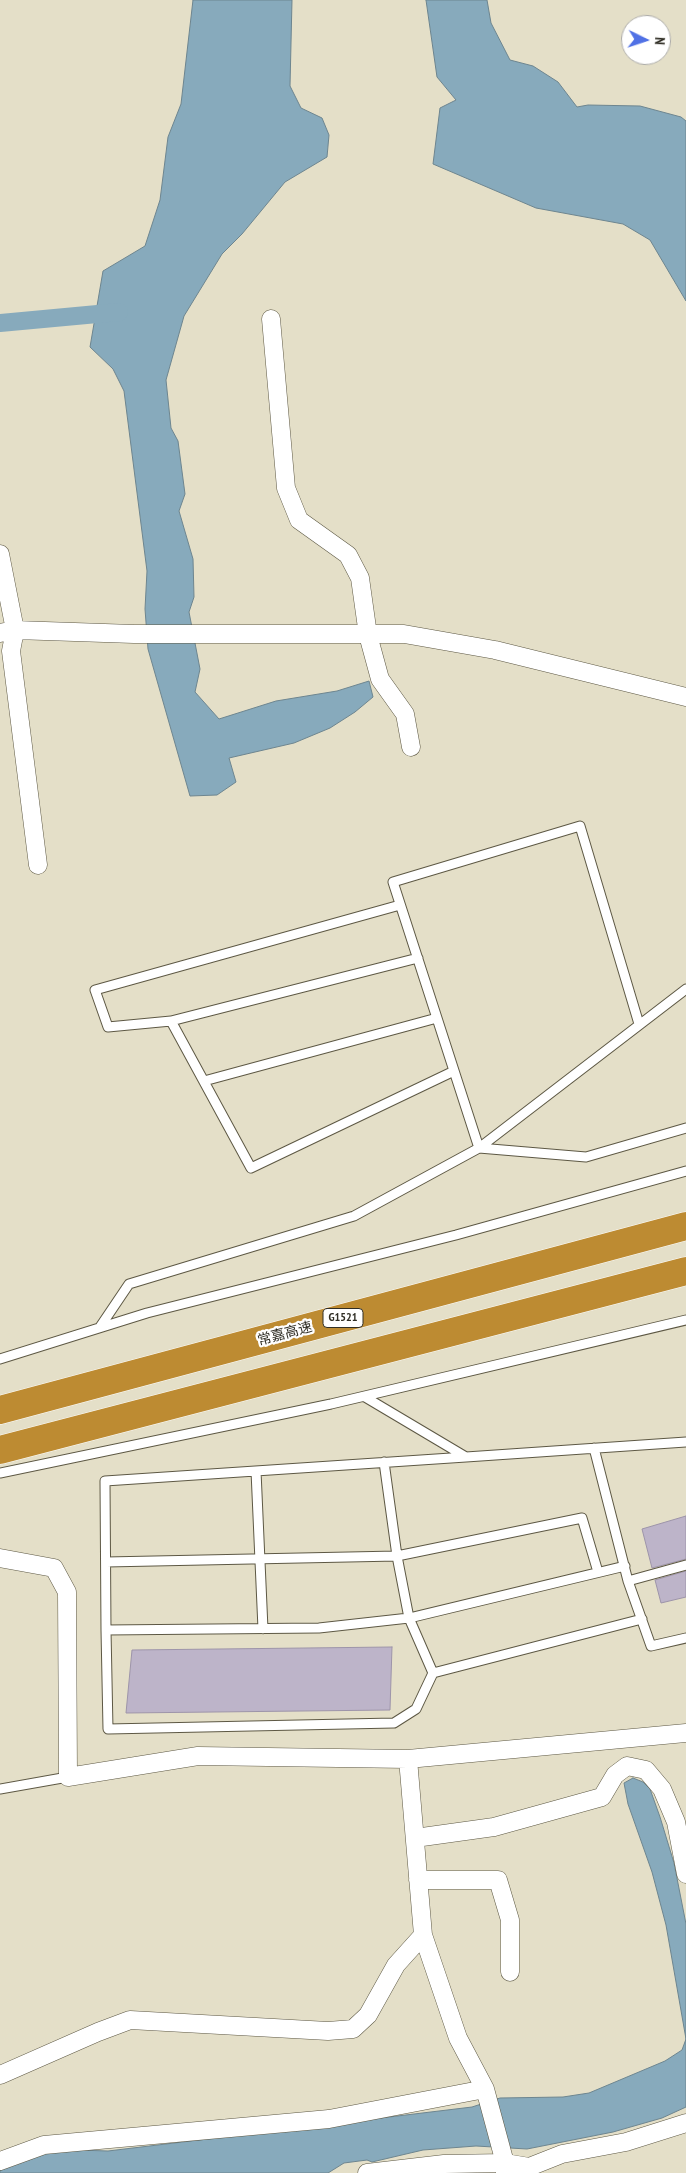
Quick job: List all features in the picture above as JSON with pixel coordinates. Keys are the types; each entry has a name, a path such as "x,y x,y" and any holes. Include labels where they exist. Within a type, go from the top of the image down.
{"highway":[{"name":"常嘉高速","path":"0,1410 686,1226"},
{"path":"0,1450 686,1271"}],"street":[{"path":"271,318 286,488 299,520 348,555 360,578 368,635 380,679 405,714 411,747"},
{"path":"0,554 38,865"},
{"path":"8,631 134,634 404,634 495,650 686,698"},
{"path":"0,1558 54,1568 67,1592 68,1778 198,1756 408,1759 686,1733"},
{"path":"408,1759 423,1935 458,2038 485,2089 505,2168"},
{"path":"414,1838 494,1827 602,1796 615,1775 627,1766 646,1770 662,1789 676,1822 686,1874"},
{"path":"418,1880 498,1880 510,1920 510,1972"},
{"path":"0,2076 98,2032 130,2020 328,2031 353,2029 368,2015 396,1965 423,1935"},
{"path":"0,2161 44,2144 329,2119 485,2089"},
{"path":"367,2173 444,2164 505,2168 529,2167 562,2154 626,2142 686,2122"}],"lane":[{"path":"479,1148 393,882 580,826 639,1024"},
{"path":"400,905 95,990 108,1027 171,1021 418,958"},
{"path":"100,1327 129,1284 354,1216 479,1148 686,988"},
{"path":"204,1082 437,1018"},
{"path":"171,1021 251,1168 454,1071"},
{"path":"479,1148 586,1157 686,1128"},
{"path":"0,1359 147,1313 456,1234 686,1171"},
{"path":"0,1473 365,1396 686,1320"},
{"path":"365,1396 466,1457"},
{"path":"384,1462 397,1556 409,1618 433,1673 416,1710 394,1723 108,1729 105,1481 384,1462 686,1442"},
{"path":"594,1448 628,1581 651,1646 686,1638"},
{"path":"256,1471 263,1629"},
{"path":"106,1562 397,1556 582,1518 598,1572"},
{"path":"628,1581 686,1564"},
{"path":"106,1630 319,1628 409,1618 625,1566"},
{"path":"433,1673 642,1619"},
{"path":"0,1788 68,1778"}],"water":[{"path":"193,0 292,0 290,86 301,108 322,118 329,135 327,157 285,182 242,234 222,254 184,316 166,380 171,428 178,441 185,494 179,511 193,559 194,597 189,612 200,669 195,692 219,719 276,701 337,691 369,681 373,697 355,712 330,728 294,743 229,758 236,782 217,795 190,796 148,649 145,609 147,571 124,391 113,369 90,347 103,271 145,246 160,200 168,137 181,104"},
{"path":"426,0 487,0 491,23 510,60 533,66 558,82 577,107 588,105 640,106 681,117 686,121 686,301 650,240 623,224 536,208 433,164 440,108 456,100 437,77"},
{"path":"633,1778 643,1782 650,1789 674,1863 686,1924 686,2039 666,1925 652,1872 628,1804 624,1783"},
{"path":"686,2039 686,2107 662,2118 613,2132 527,2149 476,2146 423,2150 372,2162 367,2160 344,2163 328,2173 0,2173 0,2168 48,2149 108,2151 472,2107 500,2098 563,2097 589,2093 665,2061 682,2050"}],"building":[{"path":"686,1516 686,1559 652,1568 642,1529"},
{"path":"686,1571 686,1597 661,1603 655,1580"},
{"path":"392,1647 390,1710 126,1713 132,1650"}],"waterway":[{"path":"0,323 119,312"}]}
